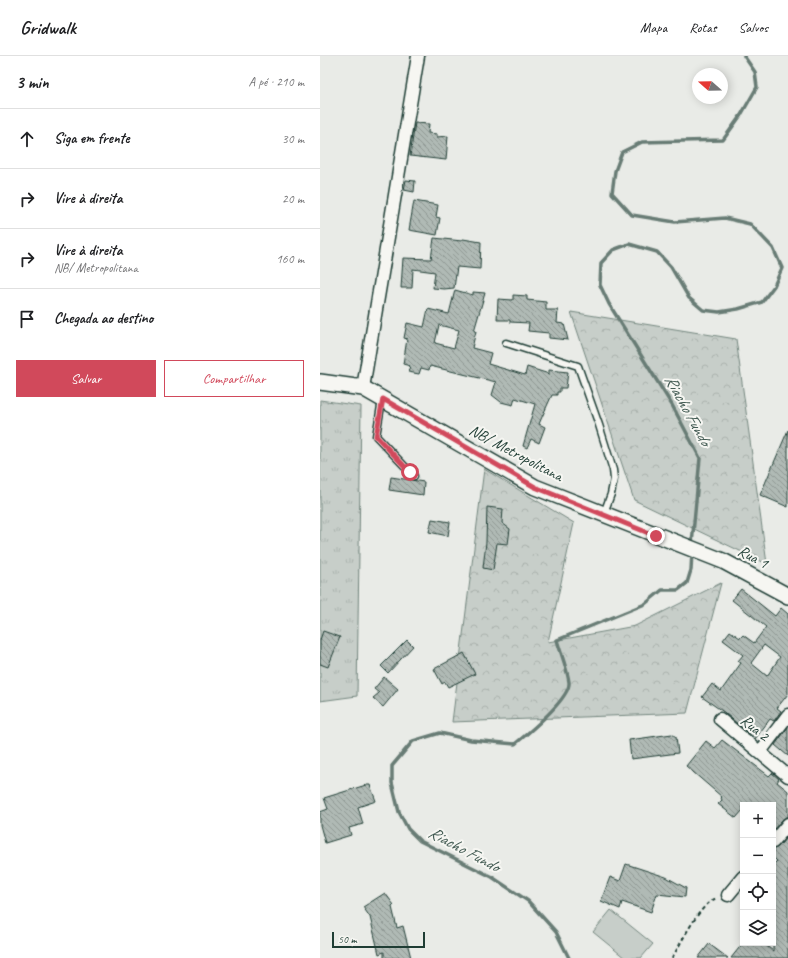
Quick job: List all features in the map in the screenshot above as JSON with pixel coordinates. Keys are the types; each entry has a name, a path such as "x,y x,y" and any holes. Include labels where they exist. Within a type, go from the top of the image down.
{"street":[{"path":"363,388 418,56"},
{"name":"NB/ Metropolitana","path":"320,382 363,388 535,487 656,536 723,561"},
{"name":"Rua 1","path":"723,561 788,596"},
{"path":"760,752 788,715"},
{"name":"Rua 2","path":"720,719 788,776"},
{"path":"776,838 788,824"},
{"path":"728,895 740,881"}],"lane":[{"path":"506,343 578,366 599,425 614,474 611,494 604,515"},
{"path":"383,399 376,436 414,476"}],"path":[{"path":"672,958 702,908 714,899 728,895"}],"green space":[{"path":"571,312 736,339 767,564 634,500"},
{"path":"320,400 361,406 357,696 320,701"},
{"path":"484,469 574,523 548,642 635,626 721,583 687,713 452,722"},
{"path":"611,910 653,944 641,958 625,958 593,932"}],"building":[{"path":"415,123 429,124 428,133 437,134 437,137 448,136 446,160 410,156"},
{"path":"406,180 415,181 414,192 404,190"},
{"path":"414,201 438,205 436,217 440,218 437,235 409,230"},
{"path":"434,238 462,241 463,239 481,242 480,269 457,267 454,288 444,289 433,288 435,272 413,269 412,288 401,288 403,258 431,259"},
{"path":"455,290 473,295 473,292 485,293 474,331 476,331 472,348 491,353 488,364 525,375 527,367 549,374 549,370 568,372 566,388 560,388 560,392 557,392 557,395 552,395 539,424 545,427 539,443 531,439 527,448 523,446 535,404 515,398 513,405 501,402 492,395 496,382 430,366 429,370 421,368 419,374 408,372 410,366 403,364 407,339 404,338 407,323 424,327 428,309 449,314","holes":["439,325 459,330 454,348 435,343"]},
{"path":"513,295 527,296 527,300 546,302 546,310 558,310 557,323 564,324 568,340 549,338 549,333 528,331 529,323 510,322 510,320 497,320 498,299 513,300"},
{"path":"788,430 788,507 760,495"},
{"path":"391,477 424,482 423,495 389,490"},
{"path":"487,507 503,509 502,523 510,529 508,544 497,543 493,570 483,568 486,542"},
{"path":"432,519 450,522 448,536 429,532"},
{"path":"741,589 775,616 781,608 788,614 788,694 777,708 781,711 774,721 770,719 755,739 725,713 702,697 712,684 721,691 741,663 738,661 743,655 723,640 730,631 740,638 743,635 754,643 766,627 732,600","holes":["764,645 780,657 767,676 751,663"]},
{"path":"323,631 340,637 328,667 320,664 320,640"},
{"path":"407,640 413,646 388,673 381,666"},
{"path":"464,653 475,674 448,687 445,682 442,684 434,669"},
{"path":"384,677 398,689 383,707 373,698 379,693 374,689"},
{"path":"788,727 788,756 775,745"},
{"path":"672,734 676,737 678,753 631,759 629,740"},
{"path":"722,740 769,776 772,773 779,779 777,782 788,791 788,817 783,819 776,827 776,802 740,802 740,813 736,818 718,804 722,800 722,797 686,766 706,741 715,748"},
{"path":"370,785 376,801 358,807 363,824 349,828 351,835 325,843 320,825 320,812 328,809 324,798"},
{"path":"788,836 788,958 731,958 741,946 767,946 773,951 773,946 776,946 776,848"},
{"path":"626,864 666,877 686,888 685,897 657,894 651,912 622,902 620,909 601,901 610,877 620,881"},
{"path":"385,893 394,905 392,907 397,928 403,926 411,958 384,958 384,952 379,954 370,917 363,907"},
{"path":"709,944 728,958 698,958"}],"waterway":[{"name":"Riacho Fundo","path":"692,544 700,458 672,405 609,304 600,285 601,263 613,250 629,244 657,252 671,267 689,298 703,310 719,312 738,309 762,302 774,286 782,268 773,248 750,224 725,218 675,222 632,215 612,193 615,171 622,152 642,142 723,140 741,115 757,87 755,72 744,56"},
{"name":"Riacho Fundo","path":"569,958 556,932 528,901 492,877 420,841 408,829 399,812 392,783 392,766 413,741 440,733 471,740 515,744 556,706 568,689 568,677 557,640 645,604 662,590 678,590 687,583 691,570 692,552"}],"route":[{"path":"410,472 376,436 383,399 535,487 656,536"}]}
